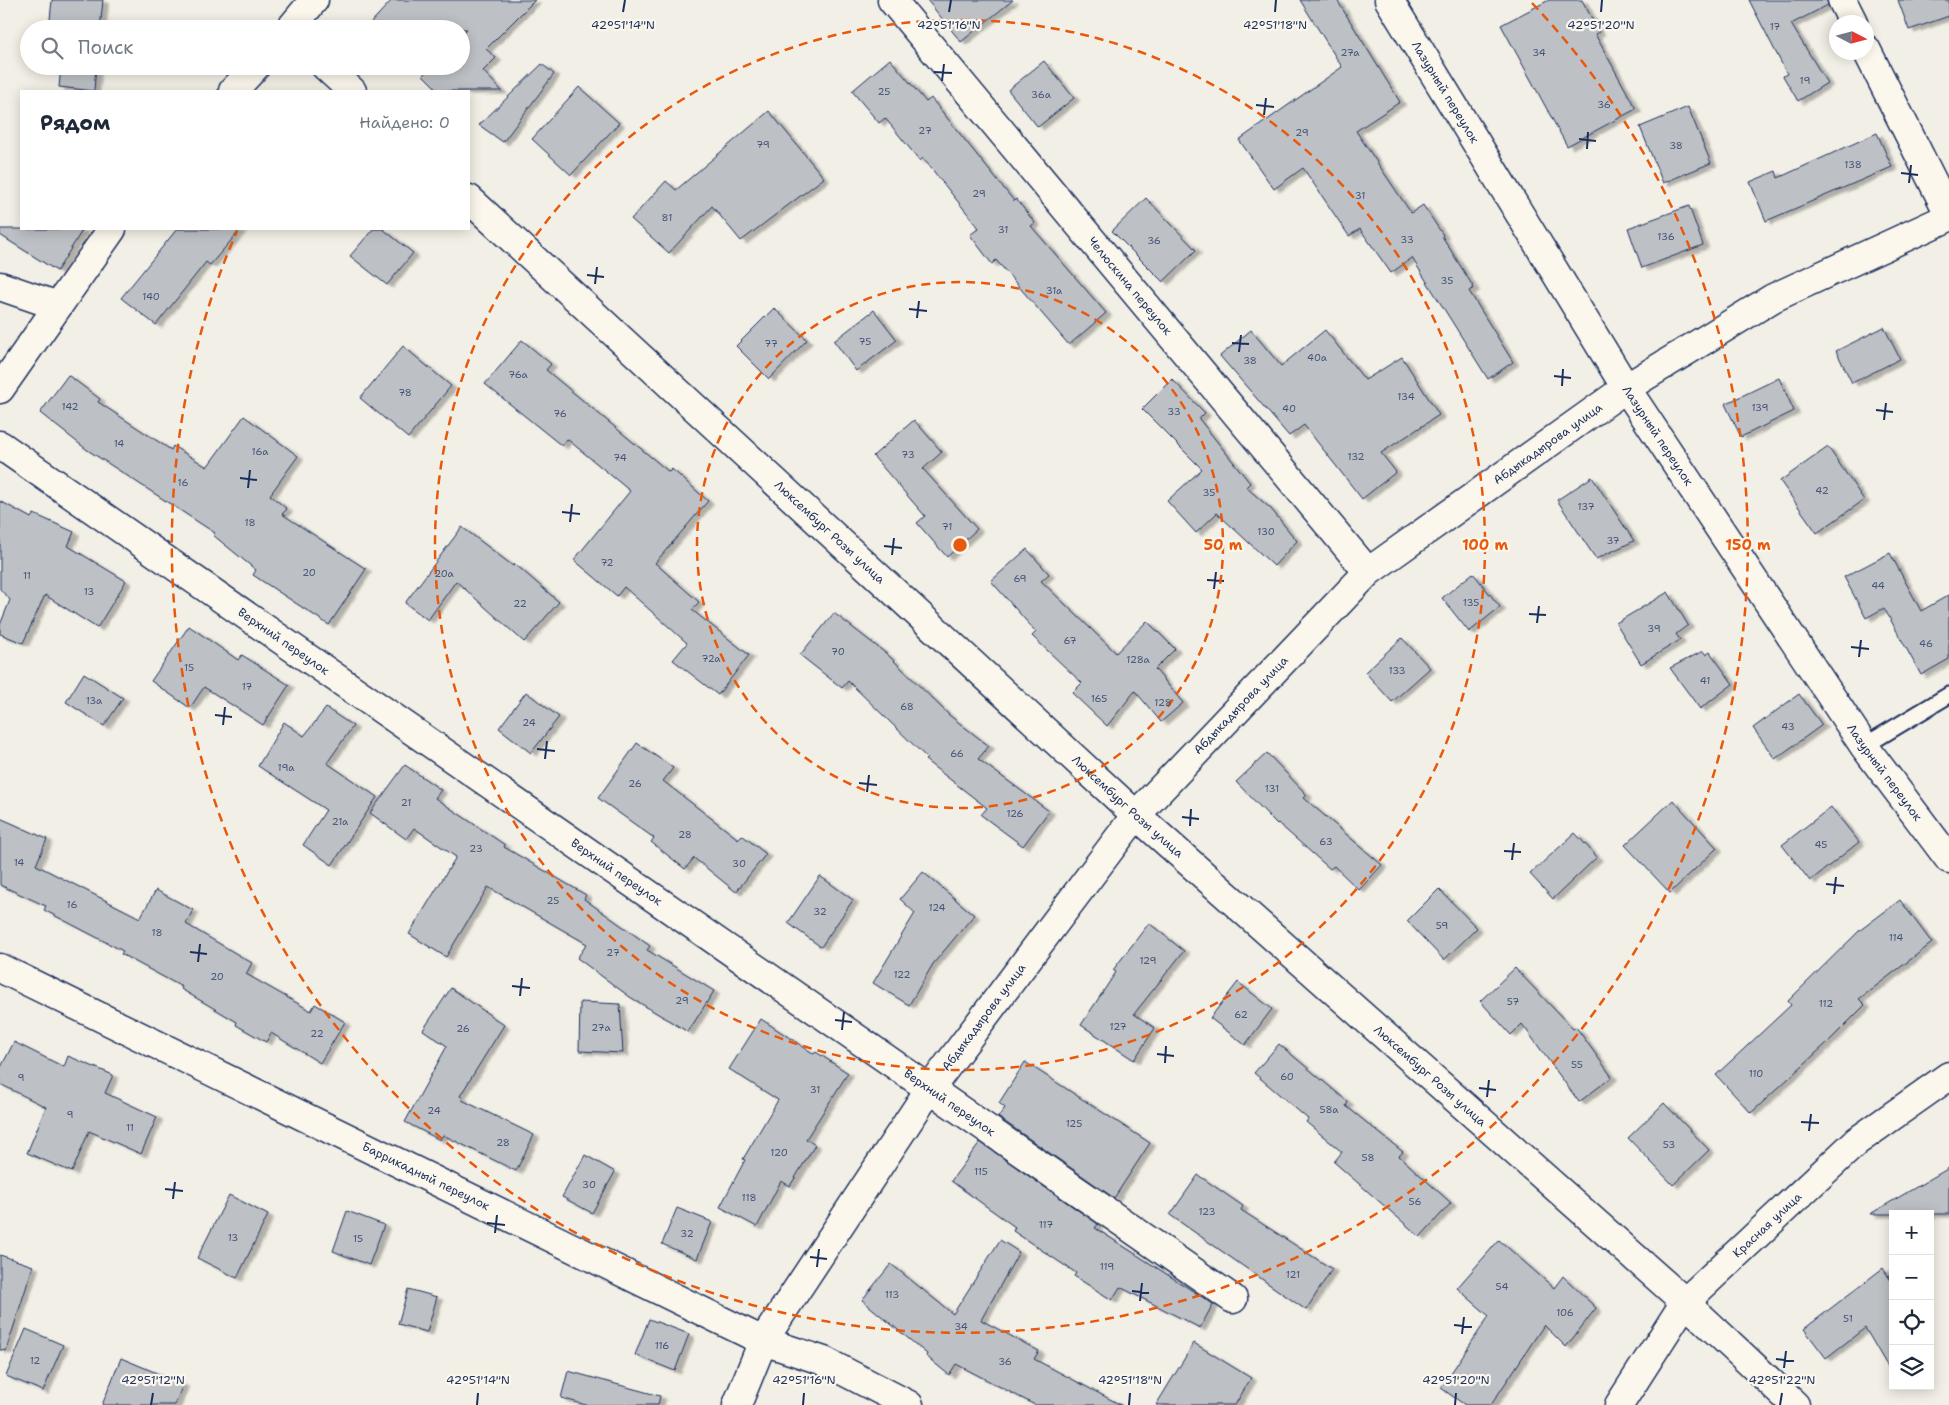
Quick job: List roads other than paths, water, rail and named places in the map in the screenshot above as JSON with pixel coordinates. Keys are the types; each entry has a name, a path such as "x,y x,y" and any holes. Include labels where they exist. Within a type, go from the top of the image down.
{"street":[{"path":"297,20 314,0"},
{"name":"Челюскина переулок","path":"892,0 1368,572"},
{"name":"Лазурный переулок","path":"1389,0 1626,388 1864,746 1949,859"},
{"path":"1842,0 1850,15"},
{"path":"1871,60 1949,216"},
{"path":"235,90 248,75"},
{"path":"335,75 351,90"},
{"name":"Люксембург Розы улица","path":"470,200 1136,815 1686,1302 1795,1405"},
{"name":"Абдыкадырова улица","path":"737,1405 763,1341 929,1090 1136,815 1368,572 1626,388 1774,298 1949,216"},
{"path":"0,389 111,230"},
{"path":"0,286 58,306"},
{"name":"Верхний переулок","path":"0,445 1232,1299"},
{"name":"Баррикадный переулок","path":"0,968 763,1341 824,1361 909,1405"},
{"name":"Красная улица","path":"1619,1405 1686,1302 1857,1141 1949,1076"}],"lane":[{"path":"1864,746 1949,696"}]}
